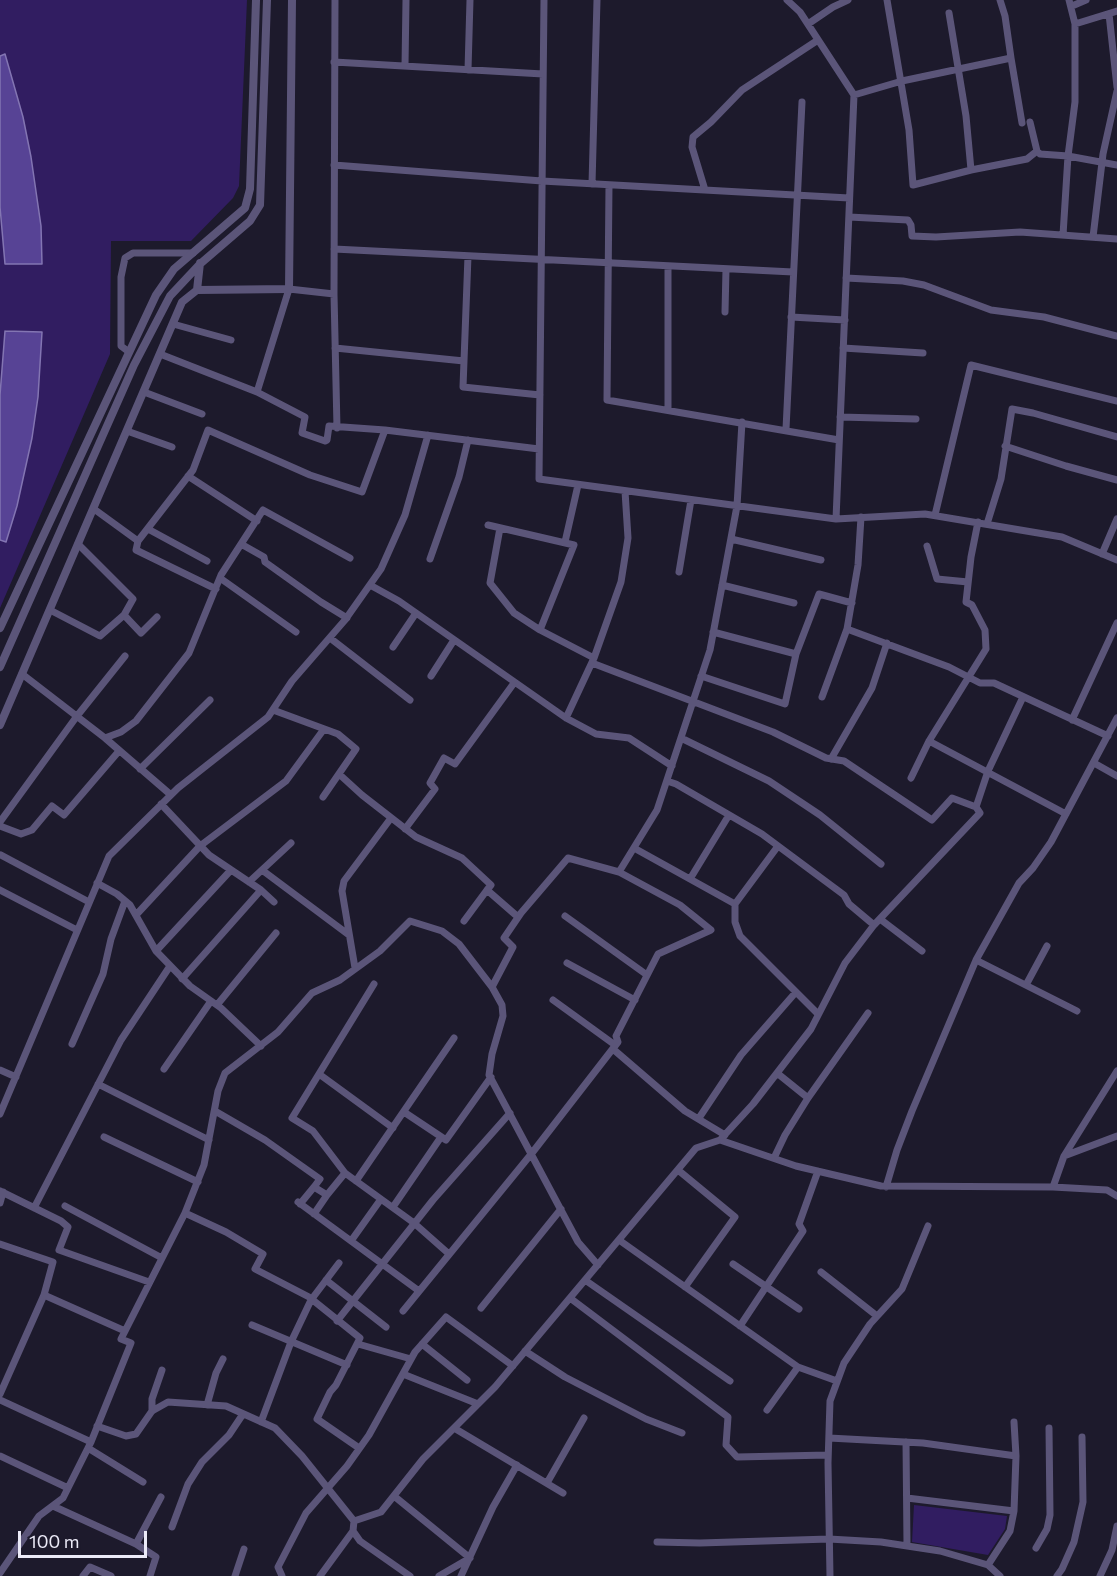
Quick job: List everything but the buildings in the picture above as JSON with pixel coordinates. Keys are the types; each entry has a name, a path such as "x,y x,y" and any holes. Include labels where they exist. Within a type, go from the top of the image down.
{"street":[{"path":"0,628 156,295 174,269 245,208 250,189 256,0"},
{"path":"0,667 134,365 170,297 200,264 250,221 260,206 267,0"},
{"path":"257,392 289,289 291,0"},
{"path":"335,0 334,294 337,428"},
{"path":"405,66 406,0"},
{"path":"468,70 470,0"},
{"path":"544,0 539,479 836,519 925,514 1062,537 1117,560"},
{"path":"592,184 597,0"},
{"path":"787,0 800,12 854,95 836,519"},
{"path":"808,24 848,0"},
{"path":"887,0 909,130 913,185 970,170 1027,159 1037,151"},
{"path":"1000,0 1026,122 1037,151 1046,156 1068,156 1117,165"},
{"path":"1063,235 1068,156 1075,102 1075,24 1070,3 1086,0"},
{"path":"1075,24 1117,11"},
{"path":"949,13 966,116 970,170"},
{"path":"1093,237 1103,154 1117,89 1109,14"},
{"path":"705,190 692,147 693,137 742,90 818,40"},
{"path":"854,95 902,81 1011,58"},
{"path":"334,62 543,75"},
{"path":"786,429 802,102"},
{"path":"334,165 542,181 849,198"},
{"path":"609,185 607,400 786,429 839,440"},
{"path":"849,217 908,220 912,236 936,237 1020,232 1117,239"},
{"path":"334,249 793,272"},
{"path":"129,352 121,346 121,277 125,258 133,253 194,253"},
{"path":"194,253 200,264 197,290"},
{"path":"468,256 463,387 540,395"},
{"path":"668,266 668,410"},
{"path":"725,312 726,269"},
{"path":"846,278 903,281 924,285 991,310 1044,317 1117,336"},
{"path":"0,725 182,302 197,290 289,289 334,294"},
{"path":"791,317 845,320"},
{"path":"173,324 231,340"},
{"path":"335,348 464,361"},
{"path":"843,348 923,353"},
{"path":"159,354 257,392 306,417 302,433 325,441 329,426 385,430 539,449"},
{"path":"935,516 971,365 1117,402"},
{"path":"144,392 202,414"},
{"path":"987,524 1000,479 1012,409 1117,437"},
{"path":"840,417 916,419"},
{"path":"619,872 657,810 713,632 737,506 741,422"},
{"path":"216,588 136,550 138,541 193,470 208,430 310,475 362,492 385,430"},
{"path":"127,431 172,447"},
{"path":"0,1114 109,856 171,795 268,717 292,681 347,618 381,569 405,515 428,435"},
{"path":"430,559 459,477 468,440"},
{"path":"1005,446 1117,480"},
{"path":"188,476 257,520"},
{"path":"565,542 578,485"},
{"path":"566,718 593,660 621,582 628,538 625,491"},
{"path":"679,572 691,500"},
{"path":"94,509 138,541"},
{"path":"105,738 121,732 136,722 189,653 220,578 263,510 350,558"},
{"path":"822,697 847,629 858,565 861,517"},
{"path":"1102,554 1117,519"},
{"path":"911,778 929,741 967,676 986,649 985,630 972,605 966,602 978,522"},
{"path":"488,525 574,545 540,630"},
{"path":"354,1521 381,1512 423,1459 513,1366 696,1148 723,1138 753,1104 811,1029 845,963 874,925 980,813 976,807 951,798 932,820 844,760 831,759 773,732 593,660 540,630 514,614 490,583 500,528"},
{"path":"148,529 207,561"},
{"path":"731,539 821,560"},
{"path":"50,610 100,636 124,615 133,599 78,544"},
{"path":"242,544 264,557 264,562 347,618"},
{"path":"927,546 937,579 968,582"},
{"path":"220,578 296,632"},
{"path":"370,585 416,613 566,718 596,734 628,738 653,752 662,762 672,766"},
{"path":"722,585 794,603"},
{"path":"701,676 785,704 796,654 819,594 852,603"},
{"path":"393,647 416,613"},
{"path":"124,615 141,633 157,616"},
{"path":"1072,720 1117,623"},
{"path":"847,629 949,667 980,683 994,683 1108,736"},
{"path":"713,632 796,654"},
{"path":"330,638 410,700"},
{"path":"431,676 454,640"},
{"path":"831,759 872,688 887,643"},
{"path":"119,751 64,815 52,806 32,830 21,834 0,824 77,716 124,656"},
{"path":"22,674 105,738 171,795"},
{"path":"405,829 435,789 429,783 444,758 455,764 514,683"},
{"path":"976,807 988,771 1023,697"},
{"path":"140,769 210,700"},
{"path":"273,710 338,734 356,749 323,797"},
{"path":"886,1186 912,1111 976,960 1019,883 1033,868 1051,842 1117,718"},
{"path":"136,915 200,846 286,781 324,729"},
{"path":"681,738 769,781 820,815 881,864"},
{"path":"929,741 1066,814"},
{"path":"1094,763 1117,776"},
{"path":"339,774 405,829 416,837 462,858 491,885 464,921"},
{"path":"667,781 729,815 778,846 844,895 849,904 874,925"},
{"path":"161,804 209,855 261,890 274,902"},
{"path":"690,879 729,815"},
{"path":"355,968 342,891 344,880 391,818"},
{"path":"249,882 291,843"},
{"path":"778,846 735,904 735,922 740,936 818,1014"},
{"path":"634,848 735,904"},
{"path":"1,855 89,902"},
{"path":"403,1311 532,1153 618,1042 616,1036 658,954 711,930 681,905 619,872 568,858 518,917 504,938 513,947 492,987"},
{"path":"156,951 231,870"},
{"path":"262,870 349,935"},
{"path":"97,883 117,894 130,905 156,951 182,979 214,1003 261,1046"},
{"path":"0,890 77,930"},
{"path":"182,979 261,890"},
{"path":"487,890 518,917"},
{"path":"72,1044 103,974 111,939 125,901"},
{"path":"565,916 647,975"},
{"path":"880,918 922,951"},
{"path":"0,1573 39,1516 63,1498 89,1445 131,1343 121,1339 124,1331 185,1213 198,1182 225,1073 278,1032 312,993 340,980 380,951 410,921 442,931 459,944 492,987 502,1005 503,1016 492,1054 490,1077 446,1140 404,1112"},
{"path":"164,1069 214,1003 276,933"},
{"path":"1026,985 1047,946"},
{"path":"976,960 1077,1011"},
{"path":"567,963 635,1000"},
{"path":"34,1208 121,1040 170,966"},
{"path":"374,984 292,1118 313,1131 345,1173 414,1223 449,1254"},
{"path":"699,1118 741,1054 796,992"},
{"path":"553,1000 614,1047 685,1111 699,1118 723,1138 774,1158 818,1171 886,1186 1053,1187 1107,1190 1117,1196"},
{"path":"774,1158 784,1135 868,1013"},
{"path":"356,1181 454,1038"},
{"path":"0,1070 16,1077"},
{"path":"1053,1187 1064,1156 1117,1071"},
{"path":"319,1074 393,1128"},
{"path":"777,1074 808,1098"},
{"path":"490,1077 578,1242 598,1265"},
{"path":"98,1084 209,1140"},
{"path":"215,1111 265,1140 320,1179 299,1203 419,1291"},
{"path":"337,1321 432,1200 510,1113"},
{"path":"1064,1156 1117,1136"},
{"path":"104,1137 198,1182"},
{"path":"393,1207 441,1137"},
{"path":"678,1170 735,1217 685,1287"},
{"path":"740,1326 803,1232 799,1224 818,1171"},
{"path":"314,1214 345,1173"},
{"path":"314,1187 327,1195"},
{"path":"0,1203 2,1191 68,1227 59,1250 150,1282"},
{"path":"351,1240 381,1199"},
{"path":"65,1206 162,1258"},
{"path":"481,1308 561,1209"},
{"path":"185,1213 226,1232 263,1254 255,1269 311,1300 360,1338 317,1419 359,1448"},
{"path":"830,1576 828,1455 830,1401 844,1363 877,1316 902,1289 928,1226"},
{"path":"619,1240 798,1367 837,1381"},
{"path":"0,1244 53,1263 44,1295 0,1394"},
{"path":"261,1422 291,1342 311,1300 339,1263"},
{"path":"733,1264 799,1309"},
{"path":"821,1272 877,1316"},
{"path":"326,1280 386,1327"},
{"path":"585,1280 730,1381"},
{"path":"44,1295 124,1331"},
{"path":"570,1298 728,1417 726,1445 736,1457 828,1455"},
{"path":"281,1576 278,1567 306,1513 328,1489 359,1448 411,1359 446,1317 513,1366"},
{"path":"252,1325 347,1365"},
{"path":"358,1344 411,1359"},
{"path":"422,1344 467,1380"},
{"path":"525,1352 566,1377 646,1419 682,1433"},
{"path":"207,1405 216,1373 223,1359"},
{"path":"767,1410 798,1367"},
{"path":"152,1411 152,1399 162,1370"},
{"path":"403,1374 478,1404"},
{"path":"0,1400 89,1445 143,1482"},
{"path":"97,1426 126,1436 136,1434 152,1411 168,1402 226,1406 275,1428 302,1456 354,1521 353,1531 320,1576"},
{"path":"172,1527 188,1484 202,1462 229,1436 243,1414"},
{"path":"547,1484 584,1418"},
{"path":"988,1565 1010,1531 1014,1511 1016,1456 1014,1422"},
{"path":"454,1428 563,1493"},
{"path":"1036,1548 1047,1529 1050,1515 1049,1428"},
{"path":"829,1437 906,1442 1016,1456"},
{"path":"1057,1576 1074,1542 1083,1502 1082,1437"},
{"path":"906,1442 907,1545"},
{"path":"0,1456 68,1488"},
{"path":"461,1576 493,1507 517,1465"},
{"path":"394,1496 470,1558"},
{"path":"136,1544 161,1497"},
{"path":"907,1498 1014,1511"},
{"path":"53,1506 136,1544 156,1557 150,1576"},
{"path":"1100,1576 1112,1550 1117,1526"},
{"path":"353,1531 360,1541 410,1576"},
{"path":"657,1542 829,1539 907,1545 940,1551 988,1565 1000,1576"},
{"path":"235,1576 244,1549"},
{"path":"439,1576 470,1558"},
{"path":"83,1576 90,1567 111,1576"}],"shaded area":[{"path":"0,0 247,0 239,186 233,198 191,241 111,241 110,354 0,608"},
{"path":"5,54 23,117 31,157 41,226 42,264 5,264 0,207 0,56"},
{"path":"5,331 42,332 38,397 32,438 17,506 6,542 0,540 0,395"},
{"path":"914,1505 1007,1516 1005,1529 988,1555 912,1542"}]}
